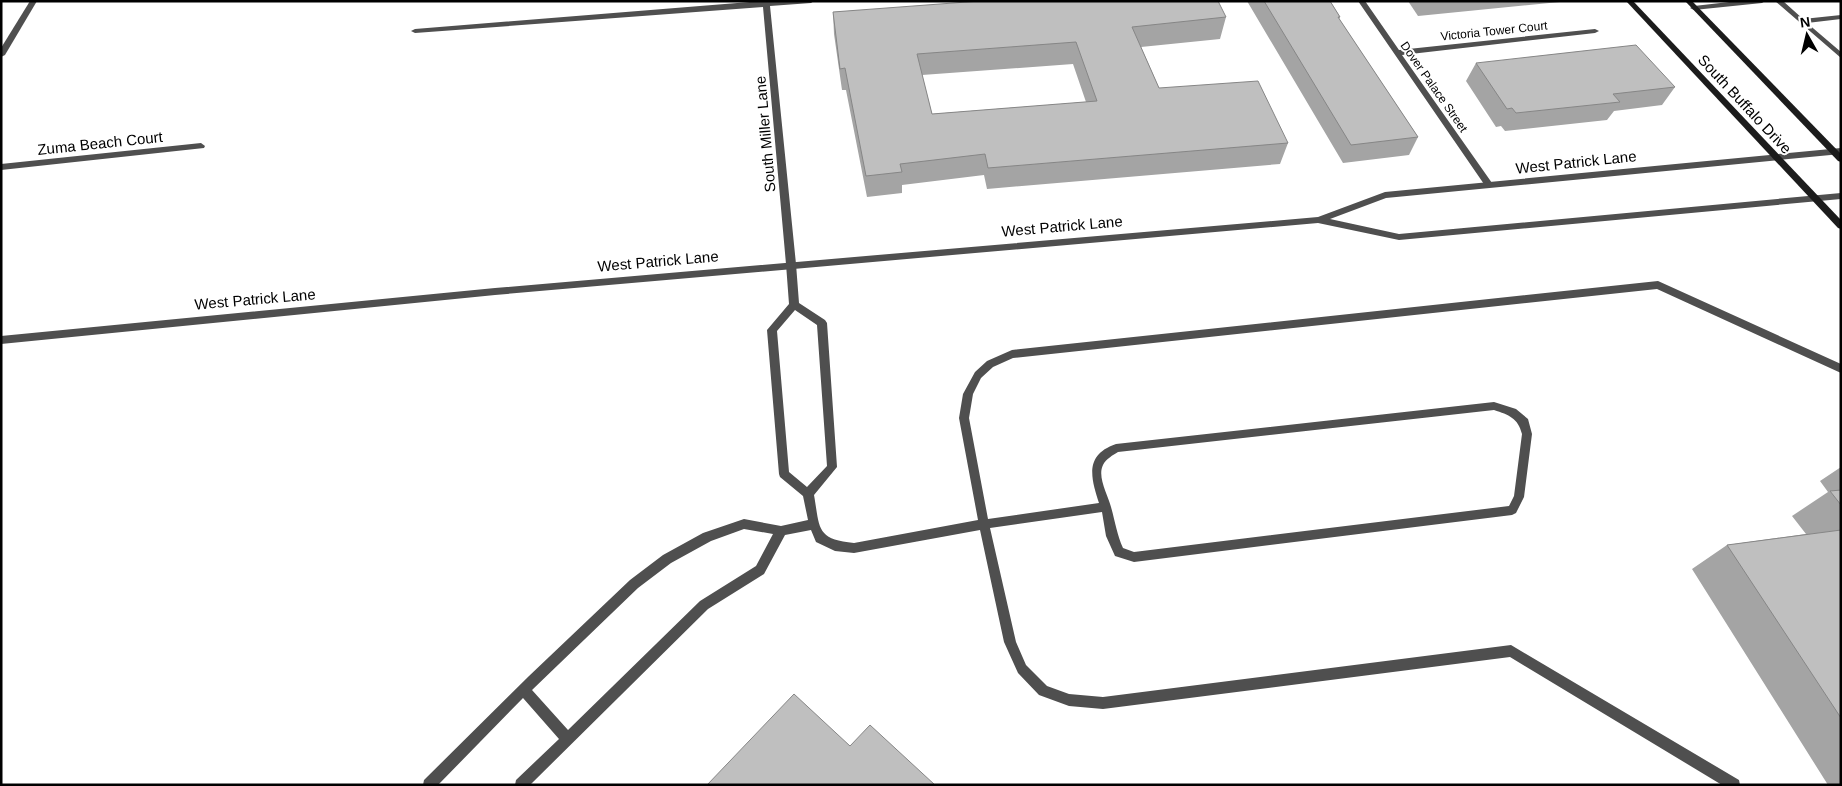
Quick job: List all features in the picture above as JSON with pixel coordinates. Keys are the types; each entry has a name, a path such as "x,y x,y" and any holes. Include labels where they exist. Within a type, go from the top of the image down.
{"main road":[{"name":"South Buffalo Drive","path":"1630,1 1841,226"},
{"name":"South Buffalo Drive","path":"1688,1 1837,152 1841,159"}],"street":[{"path":"1,55 34,1"},
{"path":"415,31 811,1"},
{"name":"Dover Palace Street","path":"1361,1 1489,185"},
{"path":"1694,8 1762,1"},
{"path":"1778,1 1841,56"},
{"name":"South Miller Lane","path":"766,3 794,305"},
{"path":"1800,21 1841,17"},
{"name":"Victoria Tower Court","path":"1397,53 1594,31"},
{"name":"Zuma Beach Court","path":"1,166 201,146"},
{"name":"West Patrick Lane","path":"1,340 200,319 791,264 1318,220 1385,195 1837,152"},
{"name":"West Patrick Lane","path":"1318,220 1399,236 1841,196"},
{"path":"1734,785 1511,652 1103,702 1069,700 1043,691 1022,669 1010,642 984,524 964,418 968,394 978,375 990,364 1012,354 1658,285 1841,369"},
{"path":"808,494 832,467 822,323 794,305 772,330 784,474 808,494 814,524 820,538 834,546 854,548 984,524 1106,507"},
{"path":"1494,406 1512,412 1524,422 1528,434 1519,497 1512,510 1134,558 1119,552 1112,536 1106,507 1097,476 1096,464 1103,455 1116,448 1494,406"},
{"path":"429,785 634,584 667,559 707,537 744,524 781,531 814,524"},
{"path":"521,785 704,605 760,570 781,531"},
{"path":"524,690 568,739"}],"building":[{"path":"980,1 1218,1 1226,17 1132,27 1159,88 1258,81 1288,143 988,168 985,154 900,164 902,172 866,176 845,68 840,69 833,12","holes":["1076,42 1097,101 932,114 917,54"]},
{"path":"1264,1 1330,1 1340,17 1338,17 1418,137 1351,145"},
{"path":"1636,45 1675,87 1613,94 1620,102 1516,113 1512,108 1507,109 1476,63"},
{"path":"1841,490 1841,505 1830,491"},
{"path":"1841,530 1841,718 1727,545"},
{"path":"794,694 850,746 870,725 935,785 707,785"}]}
